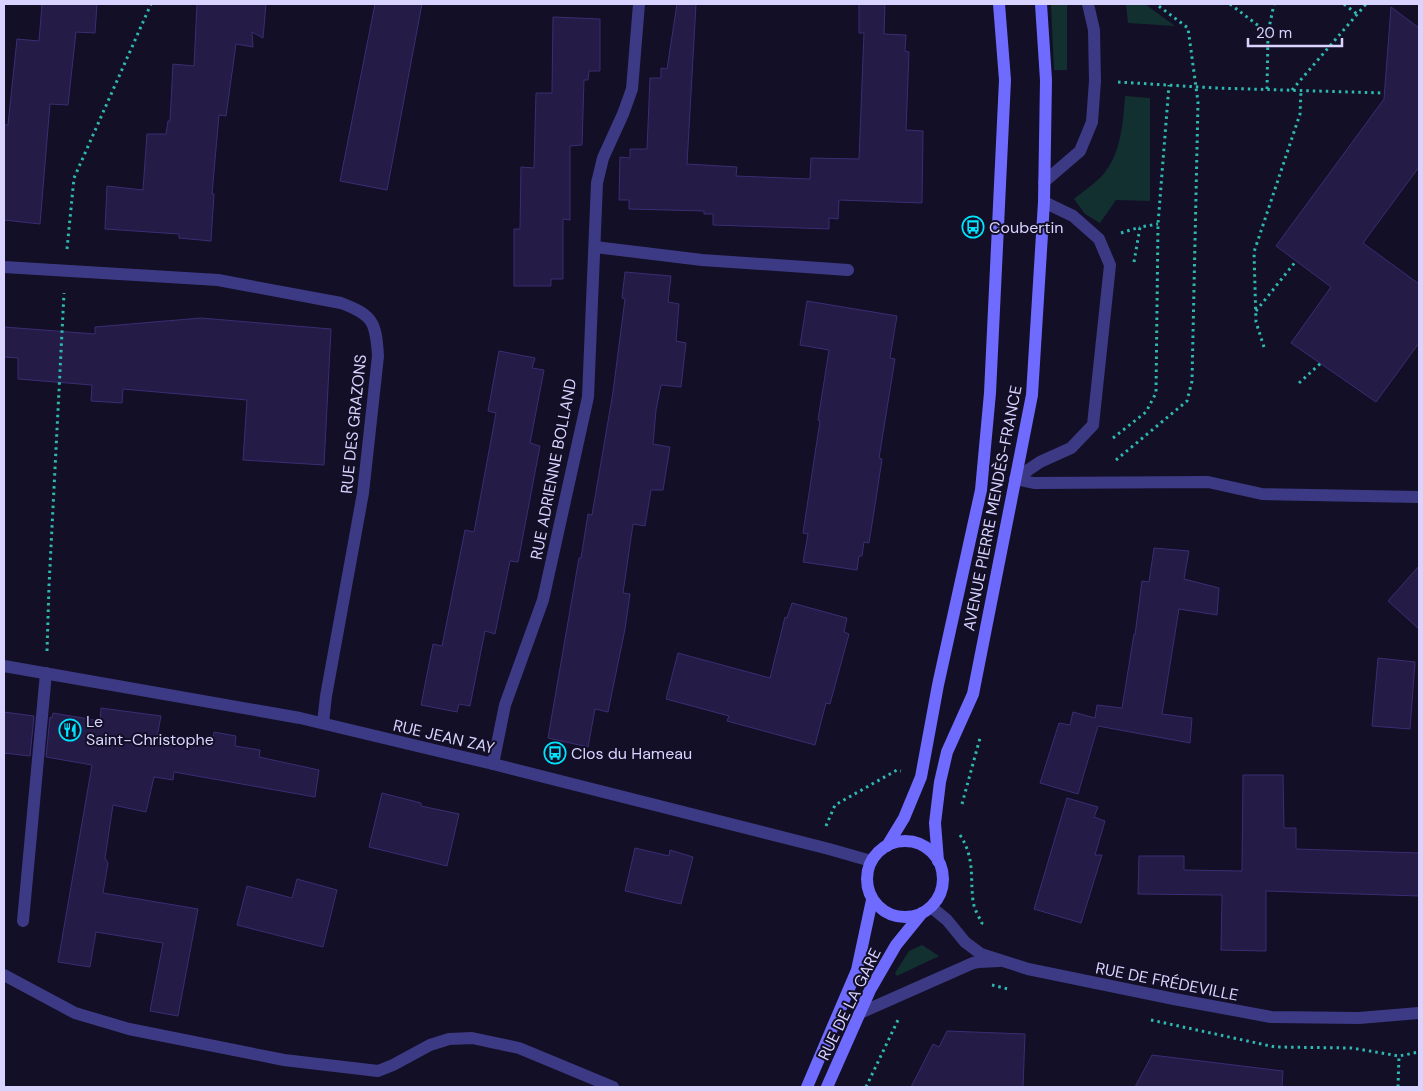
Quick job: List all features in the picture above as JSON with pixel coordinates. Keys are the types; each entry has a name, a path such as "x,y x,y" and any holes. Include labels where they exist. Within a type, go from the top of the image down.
{"street":[{"name":"RUE ADRIENNE BOLLAND","path":"493,764 505,705 543,600 588,397 597,183 603,158 632,89 639,4"},
{"name":"AVENUE PIERRE MENDÈS-FRANCE","path":"886,846 904,818 922,777 938,685 980,490 990,392 1005,80 999,4"},
{"name":"AVENUE PIERRE MENDÈS-FRANCE","path":"938,861 935,823 940,782 948,752 973,694 1032,395 1044,202 1046,80 1040,4"},
{"path":"1044,182 1080,151 1092,122 1095,81 1094,30 1088,4"},
{"path":"1015,479 1040,462 1071,448 1093,425 1110,265 1099,239 1073,216 1044,202"},
{"path":"595,248 702,260 848,270"},
{"name":"RUE DES GRAZONS","path":"4,267 218,280 341,303 357,309 368,317 377,333 378,356 363,493 326,696 323,723"},
{"path":"1015,479 1034,483 1208,482 1262,494 1419,497"},
{"name":"RUE JEAN ZAY","path":"4,666 323,723 493,764 871,861"},
{"path":"23,921 46,673"},
{"path":"897,841 908,842 931,850 938,861 942,873 942,885 938,897 926,910 911,917 894,916 880,908 872,900 866,881 871,861 886,846 897,841"},
{"name":"RUE DE LA GARE","path":"807,1087 858,970 872,900"},
{"name":"RUE DE FRÉDEVILLE","path":"926,910 947,920 965,942 981,954 1028,970 1271,1017 1359,1018 1419,1013"},
{"name":"RUE DE LA GARE","path":"827,1087 870,990 896,945 926,910"},
{"path":"860,1013 978,962 1003,962"},
{"path":"4,975 75,1014 129,1029 284,1060 378,1071 394,1066 430,1044 449,1039 472,1038 519,1048 613,1087"}],"path":[{"path":"47,659 65,270 74,178 151,4"},
{"path":"1086,483 1187,401 1192,381 1198,102 1188,28 1156,4"},
{"path":"1230,4 1268,32"},
{"path":"1267,89 1268,32 1274,4"},
{"path":"1344,4 1357,14"},
{"path":"1292,90 1366,4"},
{"path":"1116,82 1384,93"},
{"path":"1146,412 1156,393 1158,224 1168,85"},
{"path":"1264,348 1256,322 1254,252 1300,114 1302,91"},
{"path":"1116,234 1158,224"},
{"path":"1134,262 1140,227"},
{"path":"1256,311 1296,261"},
{"path":"1299,383 1321,364"},
{"path":"826,827 835,804 897,770"},
{"path":"958,833 972,863 973,904 982,923"},
{"path":"866,1087 899,1022 897,1015"},
{"path":"1398,1087 1399,1056"}],"green space":[{"path":"1051,4 1067,4 1067,70 1054,70"},
{"path":"1126,4 1145,4 1175,26 1128,23"},
{"path":"1125,96 1150,98 1150,201 1116,200 1100,223 1085,214 1074,199 1101,177 1113,159 1120,139"},
{"path":"922,945 939,956 897,976 895,973 909,951"}],"building":[{"path":"42,4 97,4 95,33 76,32 68,105 50,104 40,224 4,220 4,125 8,125 17,39 39,41"},
{"path":"197,4 266,4 263,38 252,32 253,47 236,44 226,116 219,115 212,194 214,194 211,241 179,238 179,234 105,229 107,186 143,190 147,134 166,134 168,121 170,121 173,64 194,66"},
{"path":"375,4 422,4 387,190 340,181"},
{"path":"677,4 696,4 687,164 737,167 736,176 810,179 811,158 859,159 864,33 859,33 859,4 885,4 884,34 906,35 905,51 909,52 906,130 923,131 922,203 839,200 838,219 829,218 829,229 713,225 713,214 704,214 704,211 629,209 629,200 619,200 620,157 630,158 630,149 647,149 650,78 661,78 661,68 667,69"},
{"path":"1391,7 1419,28 1419,167 1363,243 1419,284 1419,343 1376,402 1291,343 1331,287 1276,246 1384,99"},
{"path":"553,17 600,19 600,71 589,71 588,80 584,80 582,145 570,146 570,220 563,219 563,279 551,279 551,286 514,286 514,229 520,229 521,167 534,168 536,93 552,93"},
{"path":"625,272 671,276 668,302 679,304 676,341 686,343 681,387 661,385 656,410 653,444 670,447 663,490 651,490 645,526 633,524 623,593 630,594 625,629 608,712 595,709 588,747 548,738 579,558 581,558 588,514 592,515 613,392 625,299 622,298"},
{"path":"807,301 897,316 890,358 895,359 879,458 882,459 876,499 869,543 864,542 857,570 803,562 808,534 803,533 829,350 800,345"},
{"path":"201,318 331,329 324,465 243,460 247,400 123,389 122,403 91,401 92,385 18,379 18,358 4,357 4,327 95,334 95,327"},
{"path":"499,351 535,358 532,368 544,370 530,443 540,446 518,562 510,561 495,634 485,631 470,706 459,704 457,712 421,705 433,644 442,646 465,530 474,532 496,413 488,411"},
{"path":"1154,548 1189,551 1184,579 1219,588 1217,615 1179,609 1162,714 1192,718 1190,743 1098,726 1078,794 1040,783 1059,723 1070,725 1073,712 1095,718 1097,705 1122,708 1142,581 1149,582"},
{"path":"1419,566 1419,629 1388,601"},
{"path":"792,603 847,618 844,632 849,634 830,704 826,703 815,745 727,721 729,716 666,699 678,653 770,678 785,617 787,618"},
{"path":"1378,658 1415,662 1410,729 1372,726"},
{"path":"101,708 161,716 157,737 211,747 214,732 236,736 235,746 260,750 259,757 319,770 315,797 174,772 173,780 154,777 146,812 113,805 105,858 108,863 103,893 198,909 178,1016 150,1011 163,943 96,932 90,967 58,962 92,765 46,757 50,717 52,718 53,713 100,721"},
{"path":"4,712 34,716 30,756 4,753"},
{"path":"1243,775 1283,775 1284,828 1296,828 1296,849 1419,853 1419,896 1266,891 1266,951 1221,950 1222,895 1138,894 1139,856 1184,856 1184,870 1242,871"},
{"path":"382,793 421,803 421,806 459,814 447,866 369,847"},
{"path":"1067,798 1098,807 1094,817 1105,821 1095,855 1102,855 1081,923 1034,909"},
{"path":"635,848 669,856 670,850 693,857 681,904 625,891"},
{"path":"297,879 337,890 323,947 237,925 247,886 292,898"},
{"path":"947,1031 1025,1034 1023,1087 911,1087 933,1044 939,1047"},
{"path":"1152,1055 1283,1071 1282,1087 1135,1087"}],"place":[{"name":"Coubertin","path":"973,227"},
{"name":"Le Saint-Christophe","path":"70,730"},
{"name":"Clos du Hameau","path":"555,753"}]}
